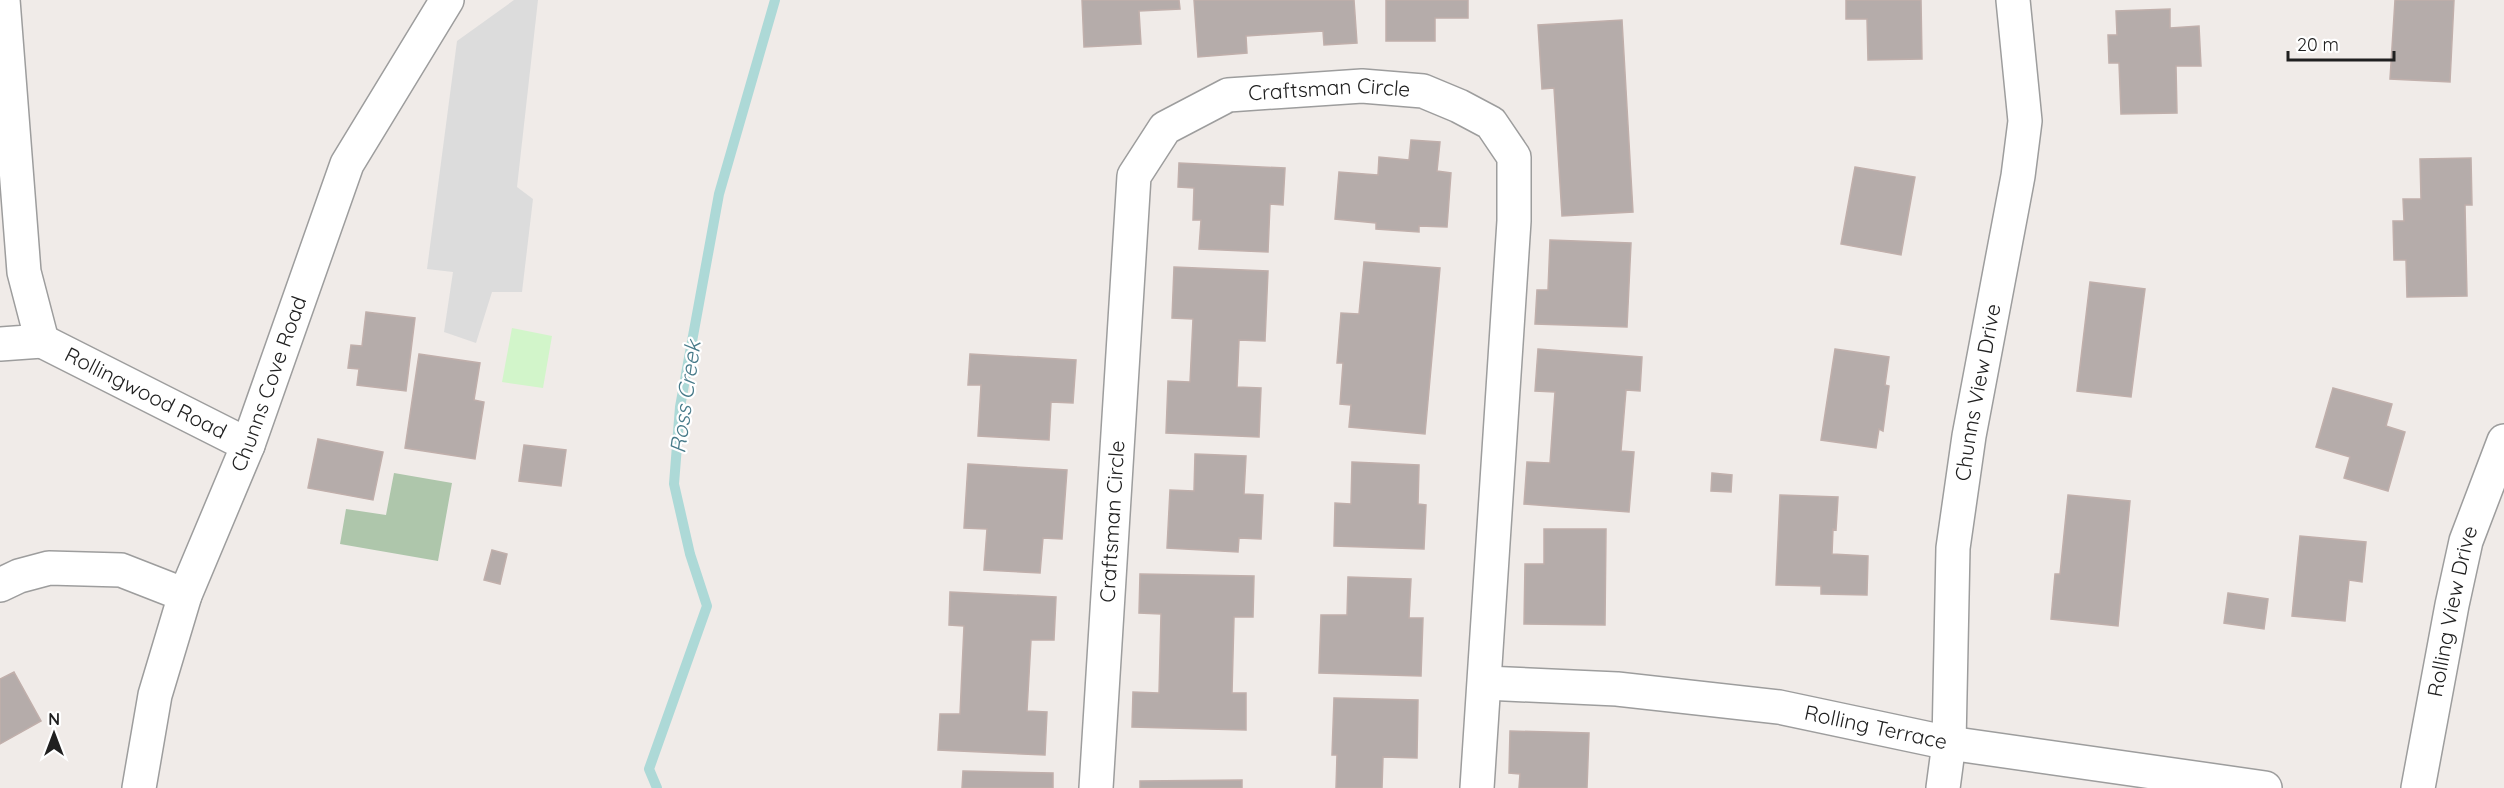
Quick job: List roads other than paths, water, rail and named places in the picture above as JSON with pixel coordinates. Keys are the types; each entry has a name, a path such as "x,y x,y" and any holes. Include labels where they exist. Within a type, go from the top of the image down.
{"street":[{"name":"Rollingwood Road","path":"3,0 24,272 42,341"},
{"name":"Chunns Cove Road","path":"140,788 155,694 185,595 248,445 347,164 447,0"},
{"name":"Chunns View Drive","path":"1943,788 1949,743 1953,548 1970,436 2019,176 2025,121 2013,0"},
{"name":"Craftsman Circle","path":"1096,788 1134,176 1165,128 1228,95 1362,86 1423,91 1459,105 1491,123 1514,157 1514,221 1477,788"},
{"name":"Rollingwood Road","path":"0,344 42,341 248,445"},
{"name":"Rolling View Drive","path":"2418,788 2451,605 2466,541 2504,441"},
{"path":"0,585 19,576 49,568 121,570 185,595"},
{"name":"Rolling Terrace","path":"1485,683 1617,689 1779,707 1949,743 2265,788"}],"waterway":[{"name":"Ross Creek","path":"657,788 649,769 707,606 690,554 674,484 680,407 719,194 775,0"}]}
